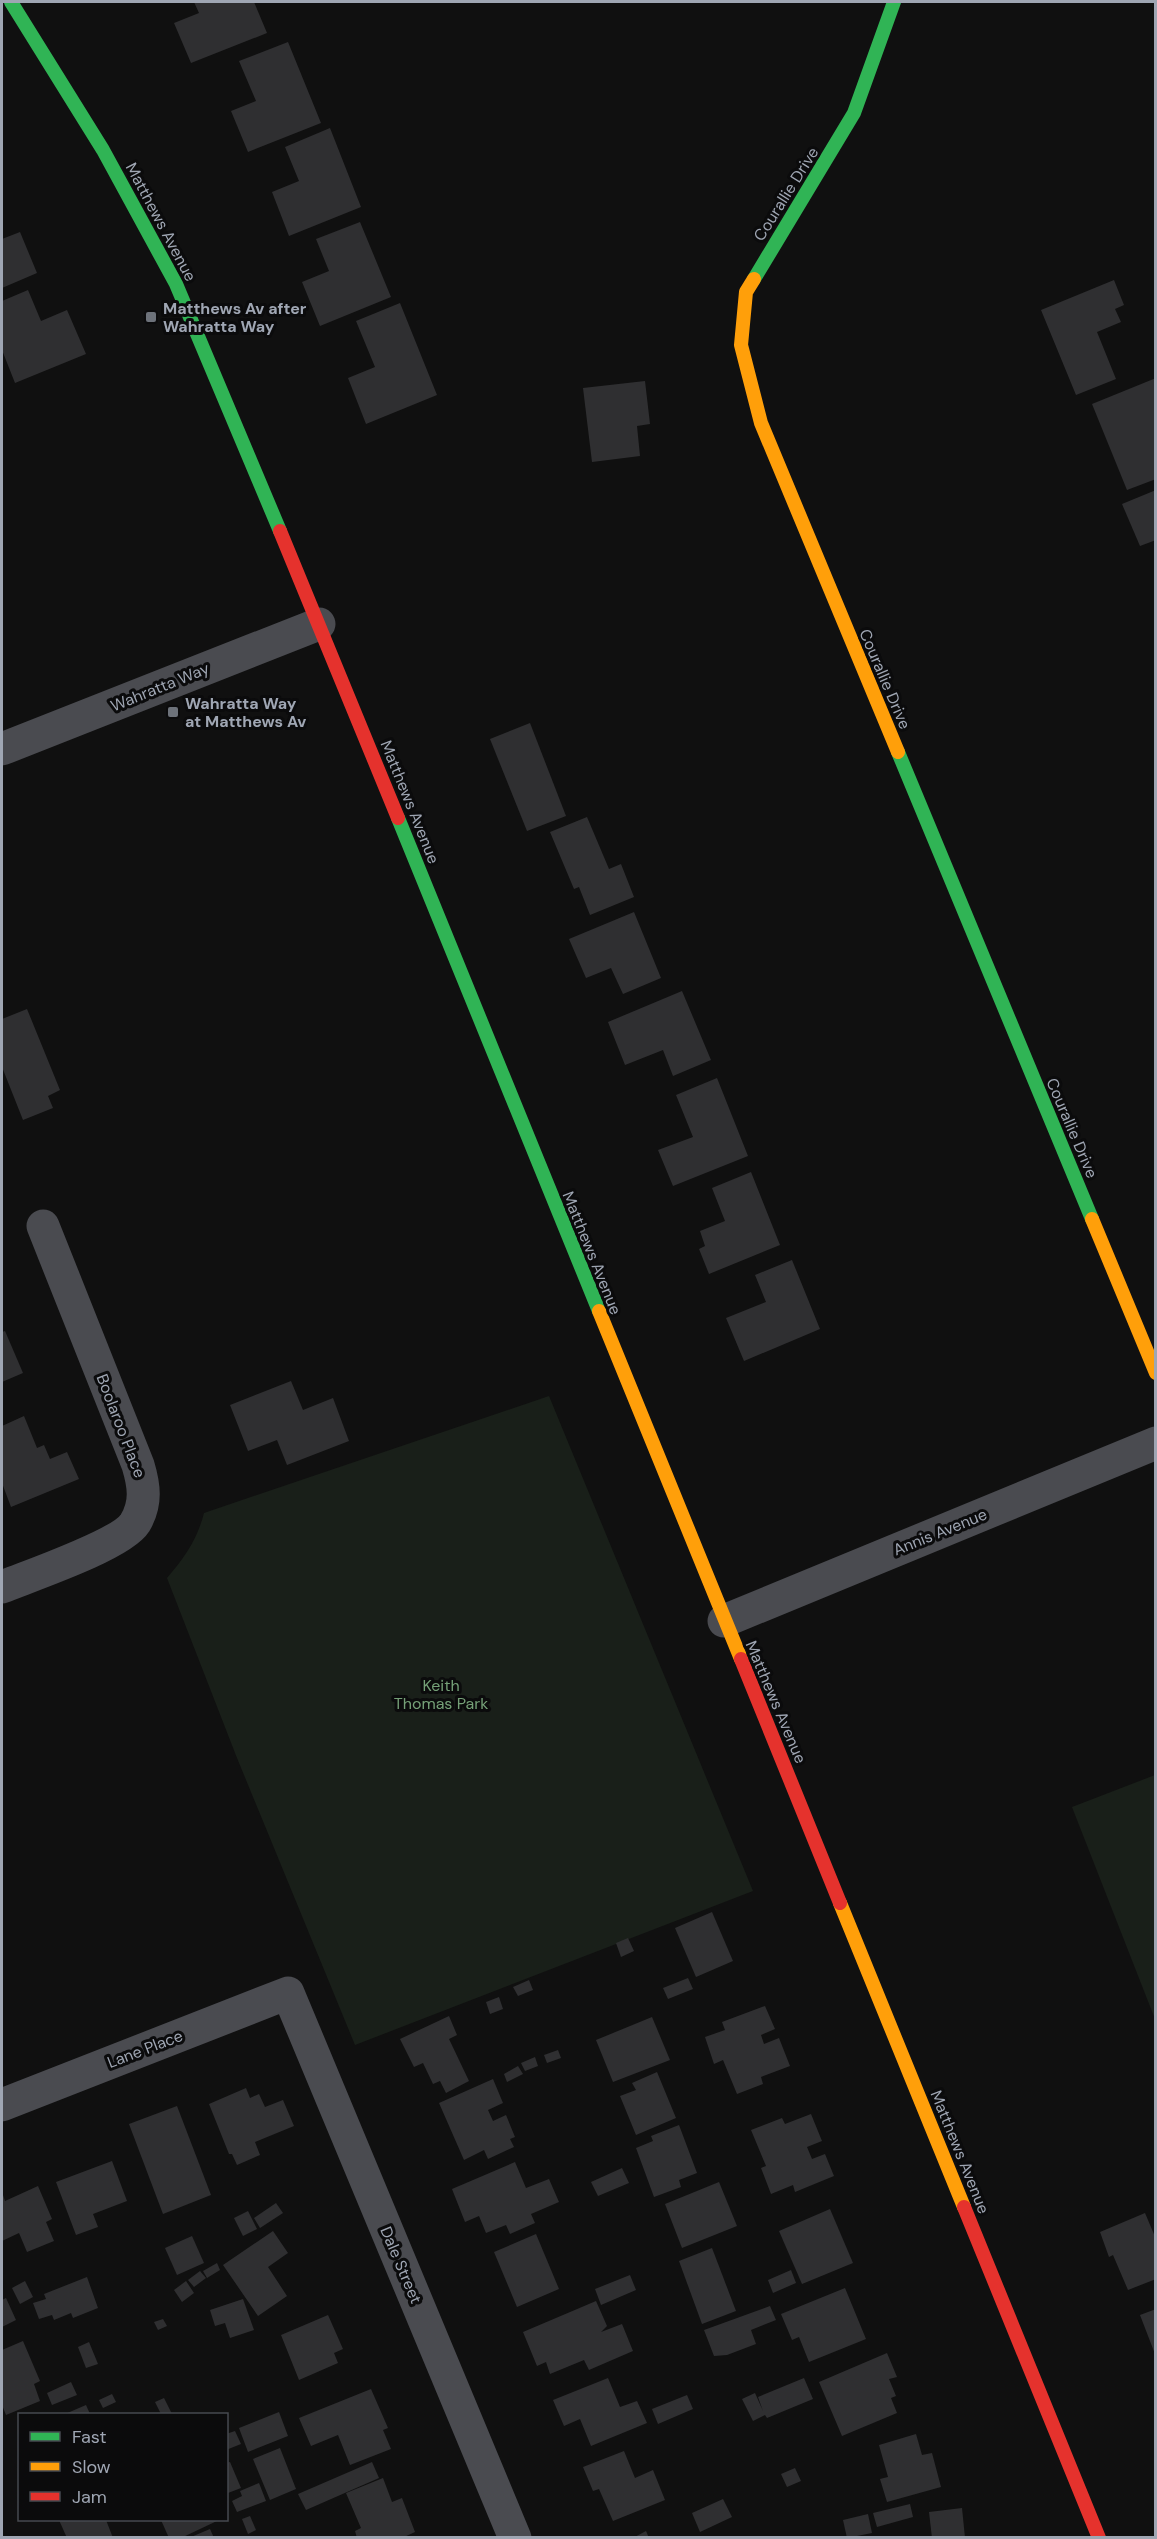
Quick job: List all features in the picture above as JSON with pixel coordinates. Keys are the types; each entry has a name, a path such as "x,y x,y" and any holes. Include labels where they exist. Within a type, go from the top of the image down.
{"street":[{"name":"Matthews Avenue","path":"11,2 103,150 176,284 319,624 1099,2538"},
{"name":"Courallie Drive","path":"894,2 854,113 746,292 741,345 761,423 1155,1373"},
{"name":"Wahratta Way","path":"2,749 319,624"},
{"name":"Boolaroo Place","path":"2,1587 112,1541 134,1525 141,1508 144,1488 133,1454 43,1226"},
{"name":"Annis Avenue","path":"724,1621 1155,1443"},
{"name":"Lane Place","path":"2,2105 288,1994"},
{"name":"Dale Street","path":"288,1994 515,2538"}],"green space":[{"name":"Keith Thomas Park","path":"549,1396 753,1891 355,2045 237,1758 167,1578 190,1548 204,1513"},
{"path":"1155,1775 1155,2019 1072,1807"}],"building":[{"path":"194,2 254,2 267,33 191,63 174,23 199,13"},
{"path":"288,42 321,123 248,152 231,111 256,101 239,61"},
{"path":"330,128 361,207 289,236 272,192 299,181 285,147"},
{"path":"360,222 391,297 320,326 302,282 329,271 316,239"},
{"path":"20,232 37,273 2,288 2,239"},
{"path":"1114,280 1124,305 1115,309 1121,322 1097,332 1116,379 1076,395 1041,310"},
{"path":"28,290 41,321 67,310 86,354 15,383 2,350 2,301"},
{"path":"400,303 437,395 366,424 348,378 375,367 356,321"},
{"path":"1156,378 1156,479 1127,490 1092,404"},
{"path":"645,381 650,424 637,426 640,456 592,462 583,388"},
{"path":"1156,490 1156,540 1140,546 1122,504"},
{"path":"530,723 566,816 527,831 490,739"},
{"path":"587,817 609,869 621,864 634,897 590,915 579,887 574,889 550,832"},
{"path":"634,912 661,978 623,994 611,968 586,978 569,939"},
{"path":"682,991 711,1060 673,1076 663,1050 625,1065 608,1022"},
{"path":"27,1009 60,1090 48,1096 53,1108 23,1120 2,1067 2,1019"},
{"path":"717,1078 748,1156 673,1186 658,1150 693,1137 676,1095"},
{"path":"751,1172 780,1245 709,1274 699,1249 705,1246 700,1231 725,1221 712,1188"},
{"path":"792,1260 820,1329 744,1361 726,1318 766,1302 755,1275"},
{"path":"5,1331 23,1373 2,1382 2,1332"},
{"path":"291,1381 303,1410 333,1398 349,1441 287,1465 277,1440 248,1451 230,1405"},
{"path":"24,1416 37,1448 44,1445 50,1459 67,1452 79,1479 11,1507 2,1483 2,1426"},
{"path":"712,1912 733,1961 696,1977 675,1928"},
{"path":"628,1938 634,1951 621,1957 616,1943"},
{"path":"688,1978 693,1989 668,1999 663,1988"},
{"path":"529,1980 533,1990 518,1996 513,1987"},
{"path":"499,1997 503,2009 490,2014 486,2002"},
{"path":"765,2006 775,2029 761,2035 764,2044 779,2038 790,2066 761,2077 763,2084 737,2094 723,2060 714,2064 705,2037 725,2030 722,2022"},
{"path":"449,2016 457,2035 449,2039 469,2081 446,2093 440,2081 433,2084 423,2063 414,2067 400,2039"},
{"path":"652,2017 670,2060 613,2082 596,2040"},
{"path":"558,2050 561,2058 547,2063 544,2055"},
{"path":"535,2057 538,2066 525,2071 521,2063"},
{"path":"518,2066 523,2074 507,2082 504,2074"},
{"path":"657,2072 676,2118 636,2135 620,2096 636,2090 632,2083"},
{"path":"493,2079 503,2103 488,2110 493,2121 506,2115 515,2137 510,2139 514,2147 488,2159 484,2150 464,2160 439,2103"},
{"path":"246,2088 250,2098 259,2094 265,2107 283,2100 294,2126 255,2142 260,2155 237,2165 232,2154 229,2154 209,2104"},
{"path":"177,2106 211,2195 163,2214 129,2124"},
{"path":"811,2114 822,2141 807,2147 812,2159 825,2154 834,2176 795,2192 793,2185 771,2194 761,2168 766,2166 751,2130 782,2118 785,2124"},
{"path":"679,2125 697,2173 679,2180 681,2187 654,2197 636,2148 653,2141 651,2136"},
{"path":"112,2161 127,2201 93,2214 98,2227 76,2235 56,2182"},
{"path":"515,2162 526,2188 549,2179 559,2202 531,2214 535,2223 510,2234 506,2225 486,2233 479,2216 465,2222 452,2189"},
{"path":"622,2168 629,2183 598,2196 591,2182"},
{"path":"719,2182 737,2226 682,2248 665,2204"},
{"path":"38,2186 52,2219 46,2222 54,2241 27,2252 19,2233 2,2241 2,2192 5,2201"},
{"path":"276,2203 283,2213 260,2228 254,2218"},
{"path":"830,2209 853,2263 802,2284 779,2231"},
{"path":"248,2211 257,2229 243,2236 234,2218"},
{"path":"1145,2213 1156,2239 1156,2279 1128,2290 1113,2255 1109,2257 1100,2232"},
{"path":"273,2231 288,2253 268,2267 287,2296 258,2316 223,2265"},
{"path":"536,2234 559,2289 517,2307 494,2252"},
{"path":"192,2236 204,2263 177,2275 165,2248"},
{"path":"712,2248 736,2311 702,2324 679,2261"},
{"path":"217,2263 220,2270 207,2278 203,2271"},
{"path":"791,2270 796,2283 773,2293 768,2280"},
{"path":"200,2271 206,2278 194,2287 188,2280"},
{"path":"630,2275 636,2290 601,2305 595,2289"},
{"path":"87,2277 98,2308 73,2318 71,2313 54,2320 52,2315 39,2319 33,2303 46,2299 44,2294"},
{"path":"25,2281 33,2297 20,2304 12,2288"},
{"path":"186,2281 194,2293 182,2302 174,2290"},
{"path":"845,2288 866,2339 809,2362 799,2337 792,2340 781,2314"},
{"path":"6,2298 16,2320 2,2327 2,2300"},
{"path":"243,2299 254,2330 230,2338 225,2323 215,2326 210,2310"},
{"path":"596,2301 607,2326 601,2332 622,2324 633,2351 589,2370 584,2360 550,2374 546,2362 537,2366 523,2332"},
{"path":"770,2306 776,2320 751,2330 756,2344 727,2355 714,2356 704,2330"},
{"path":"1156,2309 1156,2354 1155,2354 1140,2315"},
{"path":"328,2315 343,2349 334,2353 338,2363 299,2380 281,2335"},
{"path":"163,2319 167,2326 158,2330 154,2322"},
{"path":"23,2341 40,2381 34,2384 40,2401 6,2415 2,2405 2,2350"},
{"path":"89,2342 98,2364 86,2368 78,2347"},
{"path":"887,2353 897,2377 889,2379 896,2396 891,2398 897,2413 842,2436 819,2382"},
{"path":"608,2378 620,2407 637,2401 647,2423 591,2446 580,2419 564,2426 553,2400"},
{"path":"804,2378 813,2399 767,2418 765,2415 753,2421 742,2399 755,2393 763,2411 758,2397"},
{"path":"71,2382 77,2395 52,2405 47,2393"},
{"path":"371,2389 388,2428 383,2430 391,2449 350,2465 338,2435 311,2446 299,2418"},
{"path":"112,2394 116,2402 103,2408 99,2400"},
{"path":"687,2395 693,2409 658,2424 652,2409"},
{"path":"164,2398 172,2413 160,2413 155,2402"},
{"path":"86,2405 90,2413 67,2413"},
{"path":"279,2412 288,2436 248,2452 239,2428"},
{"path":"235,2431 241,2444 228,2449 228,2433"},
{"path":"916,2434 922,2455 932,2453 941,2487 887,2502 880,2479 888,2477 879,2445"},
{"path":"280,2448 296,2489 270,2500 253,2459"},
{"path":"624,2451 635,2478 653,2470 665,2500 613,2521 599,2489 593,2491 583,2467"},
{"path":"228,2462 230,2462 241,2488 228,2493"},
{"path":"372,2462 379,2478 306,2510 298,2494"},
{"path":"795,2468 801,2481 787,2487 781,2474"},
{"path":"383,2478 392,2502 402,2498 415,2532 402,2538 357,2538 355,2531 361,2528 346,2493"},
{"path":"259,2483 266,2501 237,2512 232,2501 242,2496 240,2491"},
{"path":"723,2499 732,2517 700,2532 692,2513"},
{"path":"910,2504 913,2517 877,2527 873,2513"},
{"path":"962,2508 965,2538 932,2538 929,2512"},
{"path":"868,2514 872,2533 847,2538 843,2520"},
{"path":"250,2516 256,2530 248,2534 242,2519"},
{"path":"59,2521 106,2521 113,2538 67,2538"},
{"path":"161,2521 217,2521 181,2538 169,2538"},
{"path":"210,2529 214,2538 191,2538 191,2537"},
{"path":"646,2531 649,2538 633,2538"}],"traffic: fast":[{"path":"11,2 103,150 176,284 280,531"},
{"path":"754,279 854,113 894,2"},
{"path":"898,752 1092,1219"},
{"path":"398,818 599,1311"}],"traffic: slow":[{"path":"754,279 746,292 741,345 761,423 898,752"},
{"path":"1092,1219 1156,1373"},
{"path":"599,1311 741,1659"},
{"path":"840,1903 964,2207"}],"traffic: jam":[{"path":"280,531 398,818"},
{"path":"741,1659 840,1903"},
{"path":"964,2207 1099,2538"}],"place":[{"name":"Matthews Av after Wahratta Way","path":"151,317"},
{"name":"Wahratta Way at Matthews Av","path":"173,712"}]}
